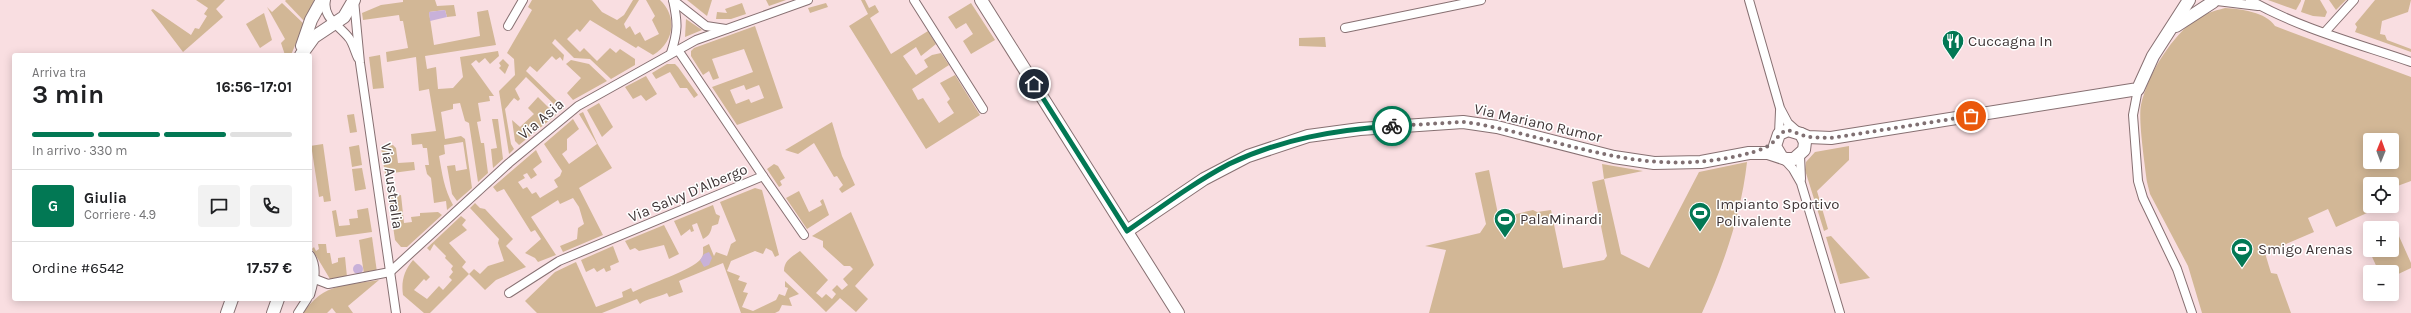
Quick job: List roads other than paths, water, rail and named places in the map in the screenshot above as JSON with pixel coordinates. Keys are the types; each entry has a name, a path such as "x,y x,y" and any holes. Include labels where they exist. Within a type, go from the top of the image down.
{"street":[{"path":"301,53 311,20 322,0"},
{"path":"326,0 326,11 335,24 346,35 360,63"},
{"path":"302,53 314,37 335,24 347,14 354,0"},
{"name":"Via Australia","path":"354,0 360,63 396,313"},
{"path":"508,26 523,0"},
{"path":"673,0 706,26 727,29"},
{"path":"673,0 678,22 678,33 674,52"},
{"name":"Via Asia","path":"390,272 509,163 578,106 696,40 808,0"},
{"path":"914,0 983,109"},
{"path":"981,0 1178,313"},
{"path":"1345,28 1481,0"},
{"path":"1749,0 1780,108 1788,123 1799,133 1805,146 1801,155 1801,183"},
{"path":"2189,0 2154,56 2138,89 2133,116 2138,181 2143,198 2178,269 2192,313"},
{"path":"2250,0 2262,7 2325,32 2411,62"},
{"path":"2325,32 2354,0"},
{"path":"2172,29 2213,1 2262,7"},
{"path":"314,37 330,33 346,35"},
{"name":"Via Salvy D'Albergo","path":"509,293 559,261 764,176 674,52"},
{"path":"1749,153 1766,147 1778,136 1788,130 1808,137 1831,138 2138,89"},
{"path":"1780,108 1778,136 1775,146 1782,157 1793,169 1801,183 1840,313"},
{"name":"Via Mariano Rumor","path":"1127,231 1228,165 1276,145 1331,132 1463,122 1497,127 1614,157 1654,163 1701,162 1749,153"},
{"path":"1749,153 1768,152 1794,159 1813,146 1831,138"},
{"path":"764,176 804,235"},
{"path":"312,258 312,278 328,284 390,272"},
{"path":"227,313 231,301"},
{"path":"274,313 277,301"},
{"path":"298,313 307,301"}],"place":[{"name":"Cuccagna In","path":"1953,60"},
{"name":"Impianto Sportivo Polivalente","path":"1700,232"},
{"name":"PalaMinardi","path":"1505,238"},
{"name":"Smigo Arenas","path":"2242,268"}]}
